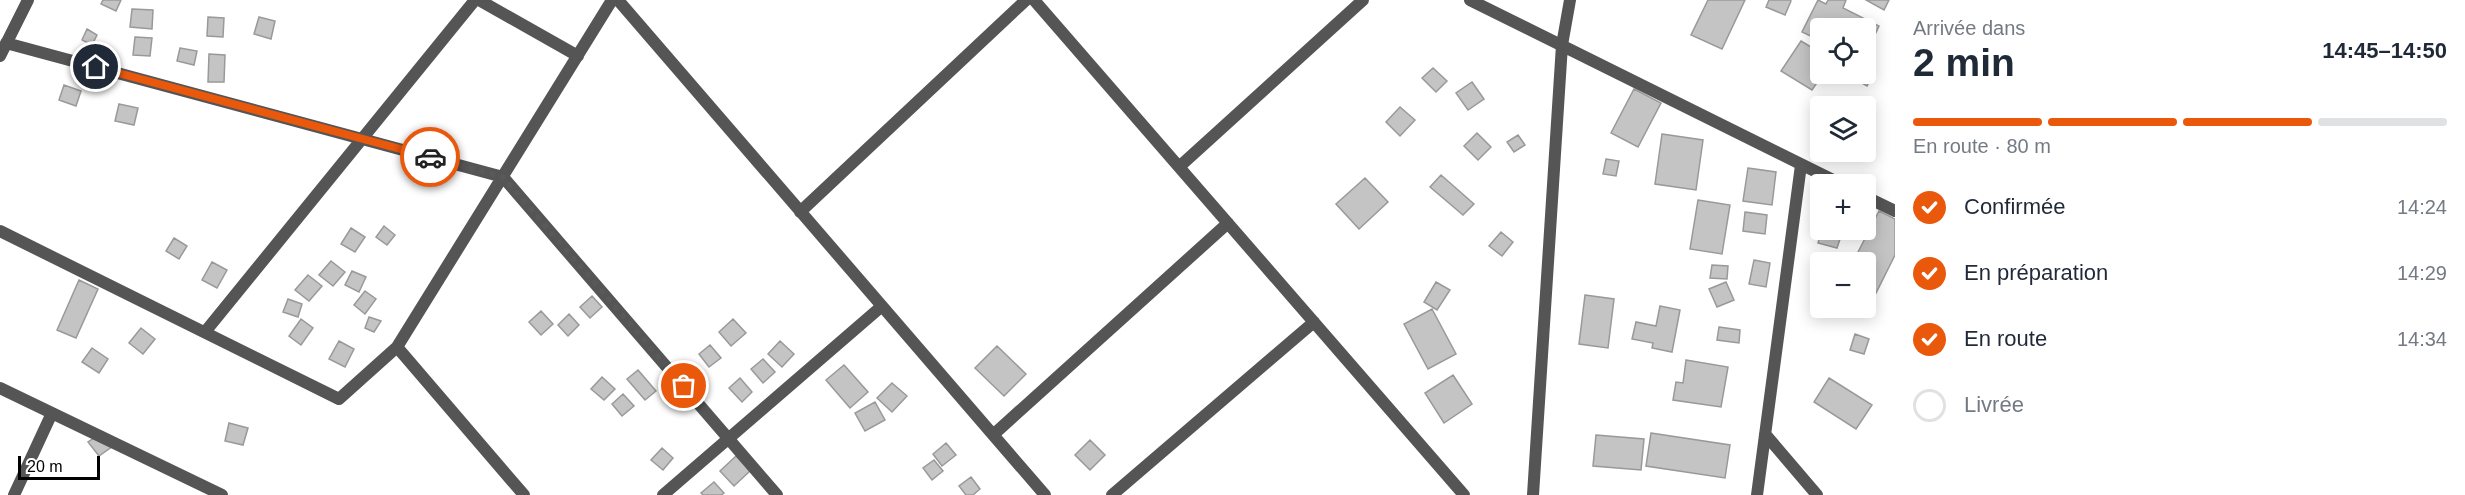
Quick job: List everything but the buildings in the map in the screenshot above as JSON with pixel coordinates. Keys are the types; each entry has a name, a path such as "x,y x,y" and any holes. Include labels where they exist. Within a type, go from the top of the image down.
{"street":[{"path":"0,56 28,0"},
{"path":"205,332 477,0 578,56"},
{"path":"0,231 339,399 398,347 612,0"},
{"path":"618,0 1045,495"},
{"path":"800,212 1026,0"},
{"path":"1034,0 1464,495"},
{"path":"1179,167 1363,0"},
{"path":"1470,0 1820,174"},
{"path":"1533,495 1562,45 1570,0"},
{"path":"6,43 503,177 777,495"},
{"path":"1756,495 1801,165"},
{"path":"1876,202 1895,212"},
{"path":"993,435 1228,223"},
{"path":"663,495 882,306"},
{"path":"1112,495 1314,322"},
{"path":"398,347 524,495"},
{"path":"0,388 222,495"},
{"path":"14,495 52,413"},
{"path":"1765,434 1817,495"}],"way so far":[{"path":"430,157 503,177 684,386"}],"route":[{"path":"96,67 430,157"}]}
